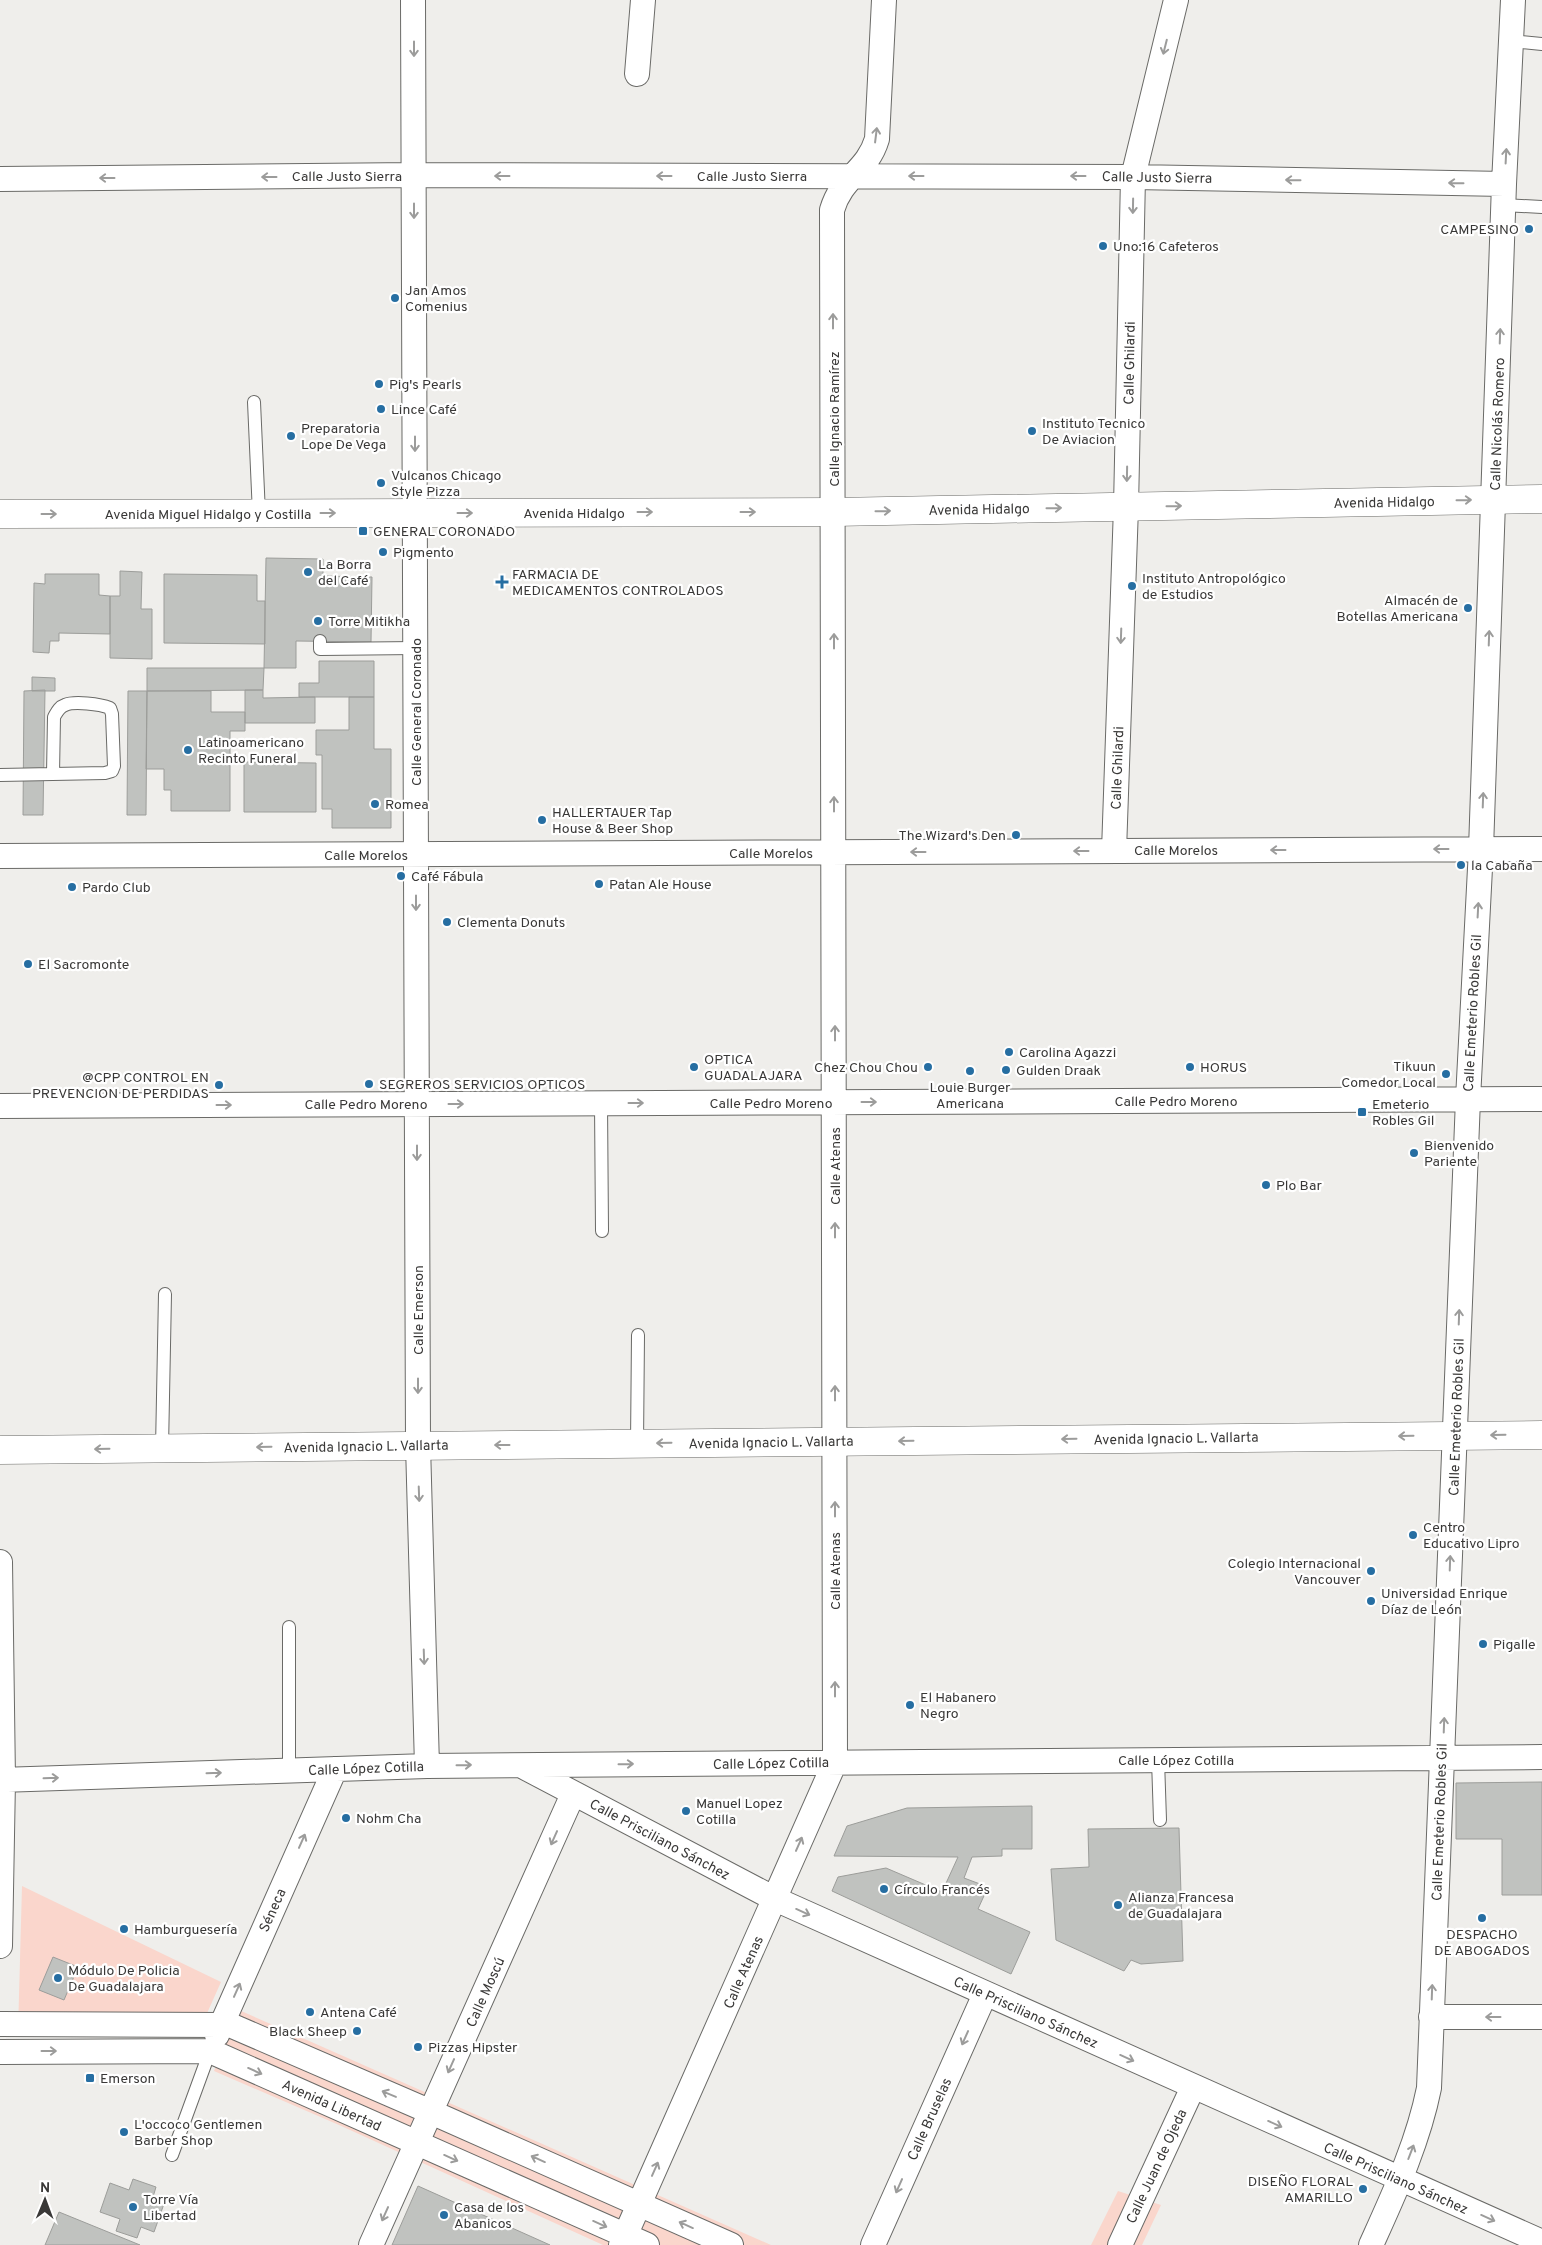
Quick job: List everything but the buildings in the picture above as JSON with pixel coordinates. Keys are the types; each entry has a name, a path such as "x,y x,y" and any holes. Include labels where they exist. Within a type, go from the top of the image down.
{"main road":[{"name":"Avenida Hidalgo","path":"416,513 834,512 1542,499"},
{"name":"Avenida Miguel Hidalgo y Costilla","path":"0,514 416,513"},
{"name":"Avenida Ignacio L. Vallarta","path":"0,1450 1542,1435"}],"street":[{"name":"Calle General Coronado","path":"414,0 416,854"},
{"path":"637,74 643,0"},
{"name":"Calle Ignacio Ramírez","path":"834,852 832,210 836,197 843,185 866,164 873,153 877,139 884,0"},
{"name":"Calle Ghilardi","path":"1114,851 1126,507 1133,177 1176,0"},
{"name":"Calle Nicolás Romero","path":"1481,849 1504,195 1513,0"},
{"name":"Calle Justo Sierra","path":"0,179 414,176 1133,177 1504,195"},
{"name":"Calle Emeterio Robles Gil","path":"1371,2245 1400,2180 1423,2119 1429,2088 1468,1099 1481,849"},
{"name":"Calle Morelos","path":"0,856 1542,849"},
{"name":"Calle Atenas","path":"623,2240 836,1762 834,852"},
{"name":"Calle Emerson","path":"416,854 418,1446 427,1766"},
{"name":"Calle Pedro Moreno","path":"0,1106 1542,1099"},
{"path":"0,1562 0,1946"},
{"name":"Calle López Cotilla","path":"1,1780 427,1766 1542,1758"},
{"name":"Calle Prisciliano Sánchez","path":"519,1765 775,1899 1542,2242"},
{"name":"Séneca","path":"210,2051 335,1769"},
{"name":"Calle Moscú","path":"371,2245 574,1794"},
{"name":"Calle Bruselas","path":"873,2245 985,1994"},
{"path":"1431,2017 1542,2017"},
{"path":"0,2024 222,2024 431,2112 731,2245"},
{"name":"Avenida Libertad","path":"0,2052 210,2051 417,2143 623,2240 647,2245"},
{"name":"Calle Juan de Ojeda","path":"1120,2245 1193,2087"}],"lane":[{"path":"1511,41 1542,44"},
{"path":"1504,195 1542,207"},
{"path":"254,402 259,514"},
{"path":"320,641 320,649 416,648"},
{"path":"0,775 53,774 106,773 112,771 114,766 112,714 110,708 101,704 65,705 58,710 54,717 53,774"},
{"path":"601,1103 602,1231"},
{"path":"162,1448 164,1294"},
{"path":"637,1444 638,1335"},
{"path":"289,1627 289,1770"},
{"path":"1158,1760 1160,1820"},
{"path":"172,2155 210,2051"}],"shaded area":[{"path":"22,1886 221,1982 204,2020 18,2032"},
{"path":"239,2010 771,2245 603,2245 339,2125 214,2071"},
{"path":"1118,2191 1161,2205 1142,2245 1091,2245"}],"place":[{"name":"CAMPESINO","path":"1529,229"},
{"name":"Uno:16 Cafeteros","path":"1103,246"},
{"name":"Jan Amos Comenius","path":"395,298"},
{"name":"Pig's Pearls","path":"379,384"},
{"name":"Lince Café","path":"381,409"},
{"name":"Instituto Tecnico De Aviacion","path":"1032,431"},
{"name":"Preparatoria Lope De Vega","path":"291,436"},
{"name":"Vulcanos Chicago Style Pizza","path":"381,483"},
{"name":"GENERAL CORONADO","path":"363,531"},
{"name":"Pigmento","path":"383,552"},
{"name":"La Borra del Café","path":"308,572"},
{"name":"FARMACIA DE MEDICAMENTOS CONTROLADOS","path":"502,582"},
{"name":"Instituto Antropológico de Estudios","path":"1132,586"},
{"name":"Almacén de Botellas Americana","path":"1468,608"},
{"name":"Torre Mitikha","path":"318,621"},
{"name":"Latinoamericano Recinto Funeral","path":"188,750"},
{"name":"Romea","path":"375,804"},
{"name":"HALLERTAUER Tap House & Beer Shop","path":"542,820"},
{"name":"The Wizard's Den","path":"1016,835"},
{"name":"la Cabaña","path":"1461,865"},
{"name":"Café Fábula","path":"401,876"},
{"name":"Patan Ale House","path":"599,884"},
{"name":"Pardo Club","path":"72,887"},
{"name":"Clementa Donuts","path":"447,922"},
{"name":"El Sacromonte","path":"28,964"},
{"name":"Carolina Agazzi","path":"1009,1052"},
{"name":"OPTICA GUADALAJARA","path":"694,1067"},
{"name":"Chez Chou Chou","path":"928,1067"},
{"name":"HORUS","path":"1190,1067"},
{"name":"Gulden Draak","path":"1006,1070"},
{"name":"Louie Burger Americana","path":"970,1071"},
{"name":"Tikuun Comedor Local","path":"1446,1074"},
{"name":"SEGREROS SERVICIOS OPTICOS","path":"369,1084"},
{"name":"@CPP CONTROL EN PREVENCION DE PERDIDAS","path":"219,1085"},
{"name":"Emeterio Robles Gil","path":"1362,1112"},
{"name":"Bienvenido Pariente","path":"1414,1153"},
{"name":"Plo Bar","path":"1266,1185"},
{"name":"Centro Educativo Lipro","path":"1413,1535"},
{"name":"Colegio Internacional Vancouver","path":"1371,1571"},
{"name":"Universidad Enrique Díaz de León","path":"1371,1601"},
{"name":"Pigalle","path":"1483,1644"},
{"name":"El Habanero Negro","path":"910,1705"},
{"name":"Manuel Lopez Cotilla","path":"686,1811"},
{"name":"Nohm Cha","path":"346,1818"},
{"name":"Círculo Francés","path":"884,1889"},
{"name":"Alianza Francesa de Guadalajara","path":"1118,1905"},
{"name":"DESPACHO DE ABOGADOS","path":"1482,1918"},
{"name":"Hamburguesería","path":"124,1929"},
{"name":"Módulo De Policia De Guadalajara","path":"58,1978"},
{"name":"Antena Café","path":"310,2012"},
{"name":"Black Sheep","path":"357,2031"},
{"name":"Pizzas Hipster","path":"418,2047"},
{"name":"Emerson","path":"90,2078"},
{"name":"L'occoco Gentlemen Barber Shop","path":"124,2132"},
{"name":"DISEÑO FLORAL AMARILLO","path":"1363,2189"},
{"name":"Torre Vía Libertad","path":"133,2207"},
{"name":"Casa de los Abanicos","path":"444,2215"}]}
